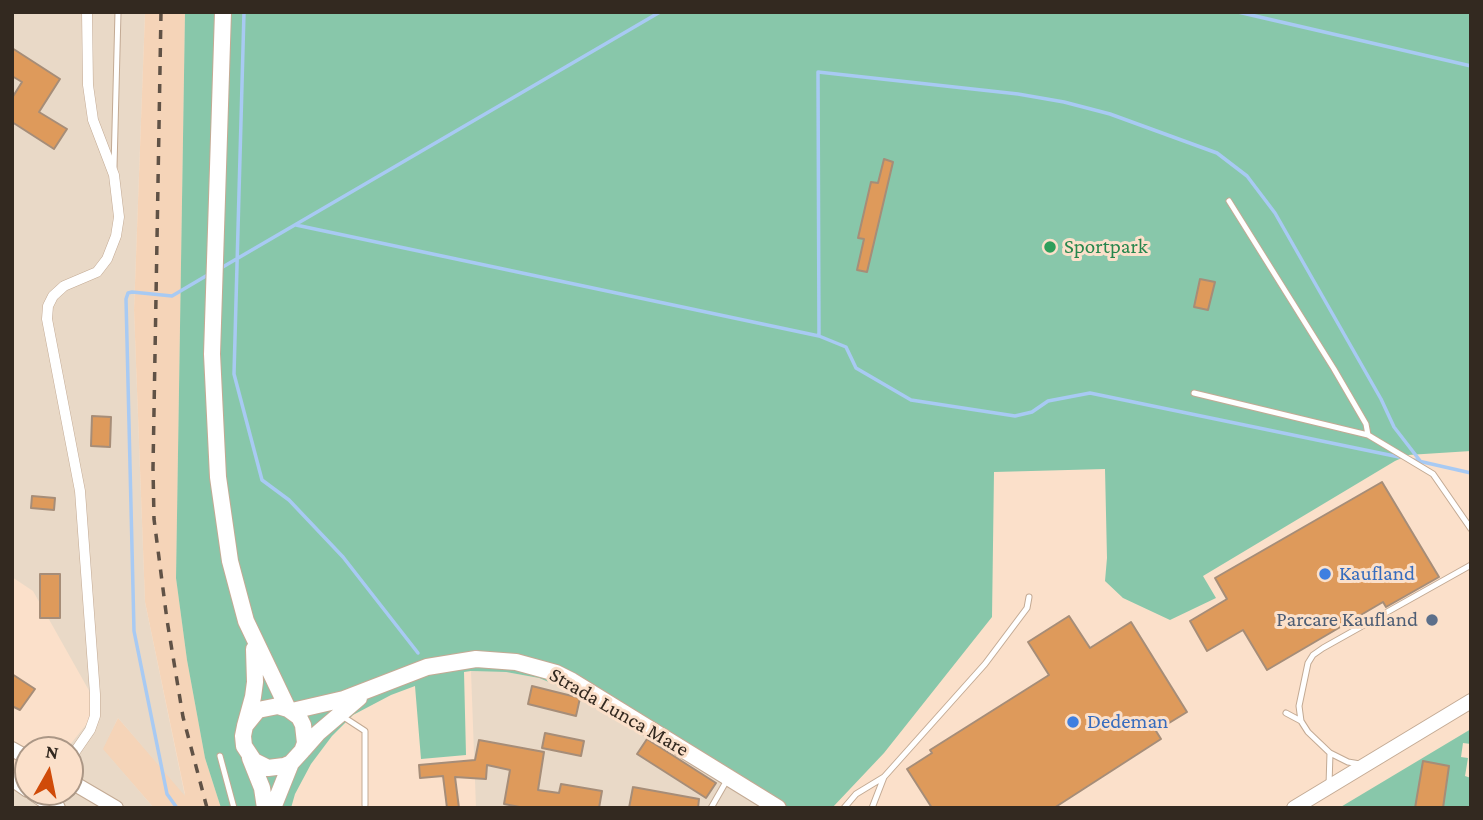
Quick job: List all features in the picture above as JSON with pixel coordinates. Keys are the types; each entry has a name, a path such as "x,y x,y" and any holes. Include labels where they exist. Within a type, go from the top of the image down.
{"main road":[{"path":"223,12 212,354 218,477 230,561 253,641 256,682 245,726 244,746 262,788 265,808"},
{"path":"253,641 290,710 303,725 305,743 273,808"},
{"name":"Strada Lunca Mare","path":"290,710 329,703 368,691 416,670 452,661 496,660 536,666 572,681 729,777 763,803 778,808"},
{"name":"Strada Lunca Mare","path":"296,757 368,691"},
{"path":"1294,808 1471,701"},
{"path":"245,726 258,710 278,706 290,710"},
{"path":"249,756 268,768 284,766 296,757"},
{"path":"84,789 116,808"}],"street":[{"path":"84,739 95,716 95,694 80,491 47,319 48,306 53,296 64,286 97,272 107,260 116,236 119,217 114,175 93,120 88,85 87,12"}],"lane":[{"path":"114,175 118,12"},
{"path":"1229,201 1340,380 1366,424 1368,435"},
{"path":"1194,393 1368,435 1433,474 1471,529"},
{"path":"1365,765 1348,762 1330,753 1308,732 1301,721 1299,706 1308,663 1314,655 1471,565"},
{"path":"844,808 856,794 884,777 985,664 1027,608 1029,597"},
{"path":"1286,713 1301,721"},
{"path":"340,714 365,731 365,805"},
{"path":"1329,786 1330,753"},
{"path":"220,756 234,808"},
{"path":"711,808 729,777"},
{"path":"872,808 884,777"}],"shaded area":[{"path":"12,12 145,12 134,310 145,602 185,796 118,718 103,749 154,808 12,808 14,768 14,806 84,806 84,736 77,736 89,721 96,703 33,591 12,577"},
{"path":"145,12 185,12 176,578 187,660 205,758 221,808 154,808 102,749 118,718 185,794 145,602 134,310"},
{"path":"471,671 506,672 539,678 578,694 763,808 476,808"}],"green space":[{"path":"185,12 1471,12 1471,451 1408,455 1395,461 1203,576 1216,598 1170,620 1123,598 1105,581 1105,469 994,472 992,617 884,753 832,808 763,808 578,694 539,678 506,672 471,671 464,672 466,755 421,759 415,686 353,715 332,736 311,764 295,794 291,808 221,808 205,758 187,660 176,578"},
{"path":"1471,729 1471,744 1463,743 1461,757 1468,758 1465,776 1471,778 1471,808 1339,808"}],"building":[{"path":"12,48 60,79 39,112 67,129 54,149 12,122 12,98 22,82 12,76"},
{"path":"884,159 893,162 867,272 857,270 864,239 858,238 871,182 878,183"},
{"path":"1200,279 1215,282 1208,310 1194,307"},
{"path":"92,416 111,417 110,447 91,446"},
{"name":"Kaufland","path":"1382,482 1439,577 1386,607 1383,602 1267,670 1243,630 1207,651 1190,621 1227,599 1215,578"},
{"path":"32,496 55,498 54,510 31,508"},
{"path":"40,574 60,574 60,618 40,618"},
{"name":"Dedeman","path":"1069,616 1090,648 1131,622 1187,712 1156,731 1161,739 1054,808 932,808 907,769 932,753 930,750 1049,675 1028,642"},
{"path":"12,674 35,689 20,710 12,706"},
{"path":"532,686 580,698 576,716 528,704"},
{"path":"545,733 584,741 581,756 542,748"},
{"path":"647,739 716,783 706,798 637,754"},
{"path":"479,740 544,752 538,790 559,793 561,784 602,791 599,808 525,808 504,804 510,770 487,765 486,779 455,777 459,808 447,808 443,776 420,778 419,765 475,760"},
{"path":"1423,761 1449,766 1443,808 1415,808"},
{"path":"633,787 699,799 698,808 629,808"}],"waterway":[{"path":"244,12 234,374 262,480 289,500 343,557 418,653"},
{"path":"221,268 660,12"},
{"path":"1238,12 1471,66"},
{"path":"819,336 818,72 1018,94 1064,102 1110,114 1217,153 1247,176 1275,213 1381,399 1394,427 1421,462"},
{"path":"296,225 819,336 846,347 856,368 911,400 1015,416 1032,412 1048,401 1090,393 1399,457"},
{"path":"177,808 167,794 134,631 126,299 128,293 132,292 172,296 211,273"},
{"path":"1414,460 1471,473"}],"railway":[{"path":"161,12 154,519 183,717 207,808"}],"place":[{"name":"Sportpark","path":"1050,247"},
{"name":"Kaufland","path":"1325,574"},
{"name":"Parcare Kaufland","path":"1432,620"},
{"name":"Dedeman","path":"1073,722"}]}
